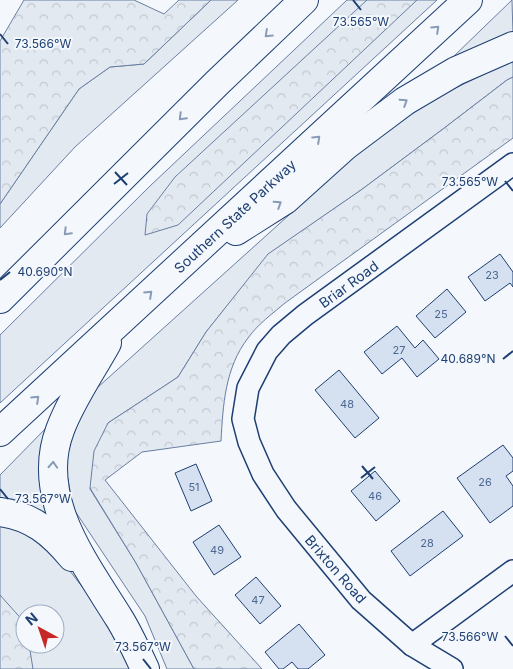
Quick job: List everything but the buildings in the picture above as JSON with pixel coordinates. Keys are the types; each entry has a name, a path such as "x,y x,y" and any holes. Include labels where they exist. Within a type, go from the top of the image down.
{"highway":[{"path":"0,299 217,83 304,0"},
{"name":"Southern State Parkway","path":"0,432 468,0"},
{"path":"178,267 285,200 345,146 405,101 456,71 513,46"},
{"path":"119,322 62,425 54,450 54,491 65,524 129,636 145,669"},
{"path":"0,512 27,518 40,525 52,535 101,590"}],"street":[{"name":"Briar Road","path":"249,442 243,419 248,388 267,351 281,335 305,315 513,164"},
{"name":"Brixton Road","path":"249,442 263,474 286,509 361,600 412,645 452,669"},
{"path":"412,645 513,571"}],"green space":[{"path":"24,0 134,0 164,14 179,0 211,0 144,64 110,67 79,89 0,204 0,41"},
{"path":"211,0 238,0 75,147 0,228 0,204 79,89 110,67 144,64"},
{"path":"347,0 437,0 0,403 0,335 150,186"},
{"path":"367,0 417,0 178,225 145,235 147,214 175,177"},
{"path":"512,0 513,36 452,58"},
{"path":"513,60 513,77 361,190 269,254 206,332 178,377 108,423 90,489 136,563 194,669 167,669 145,616 73,508 65,462 75,424 97,388 359,152 433,99"},
{"path":"513,77 513,138 285,303 265,319 252,333 240,350 230,374 224,400 221,441 142,452 105,480 196,596 262,669 194,669 136,563 90,488 94,451 108,423 178,377 206,332 268,254 361,190"},
{"path":"50,424 48,515 27,504 0,500 0,475"},
{"path":"0,526 35,534 63,562 101,611 131,669 0,669"},
{"path":"0,595 15,612 15,654 31,654 33,669 0,669"}]}
